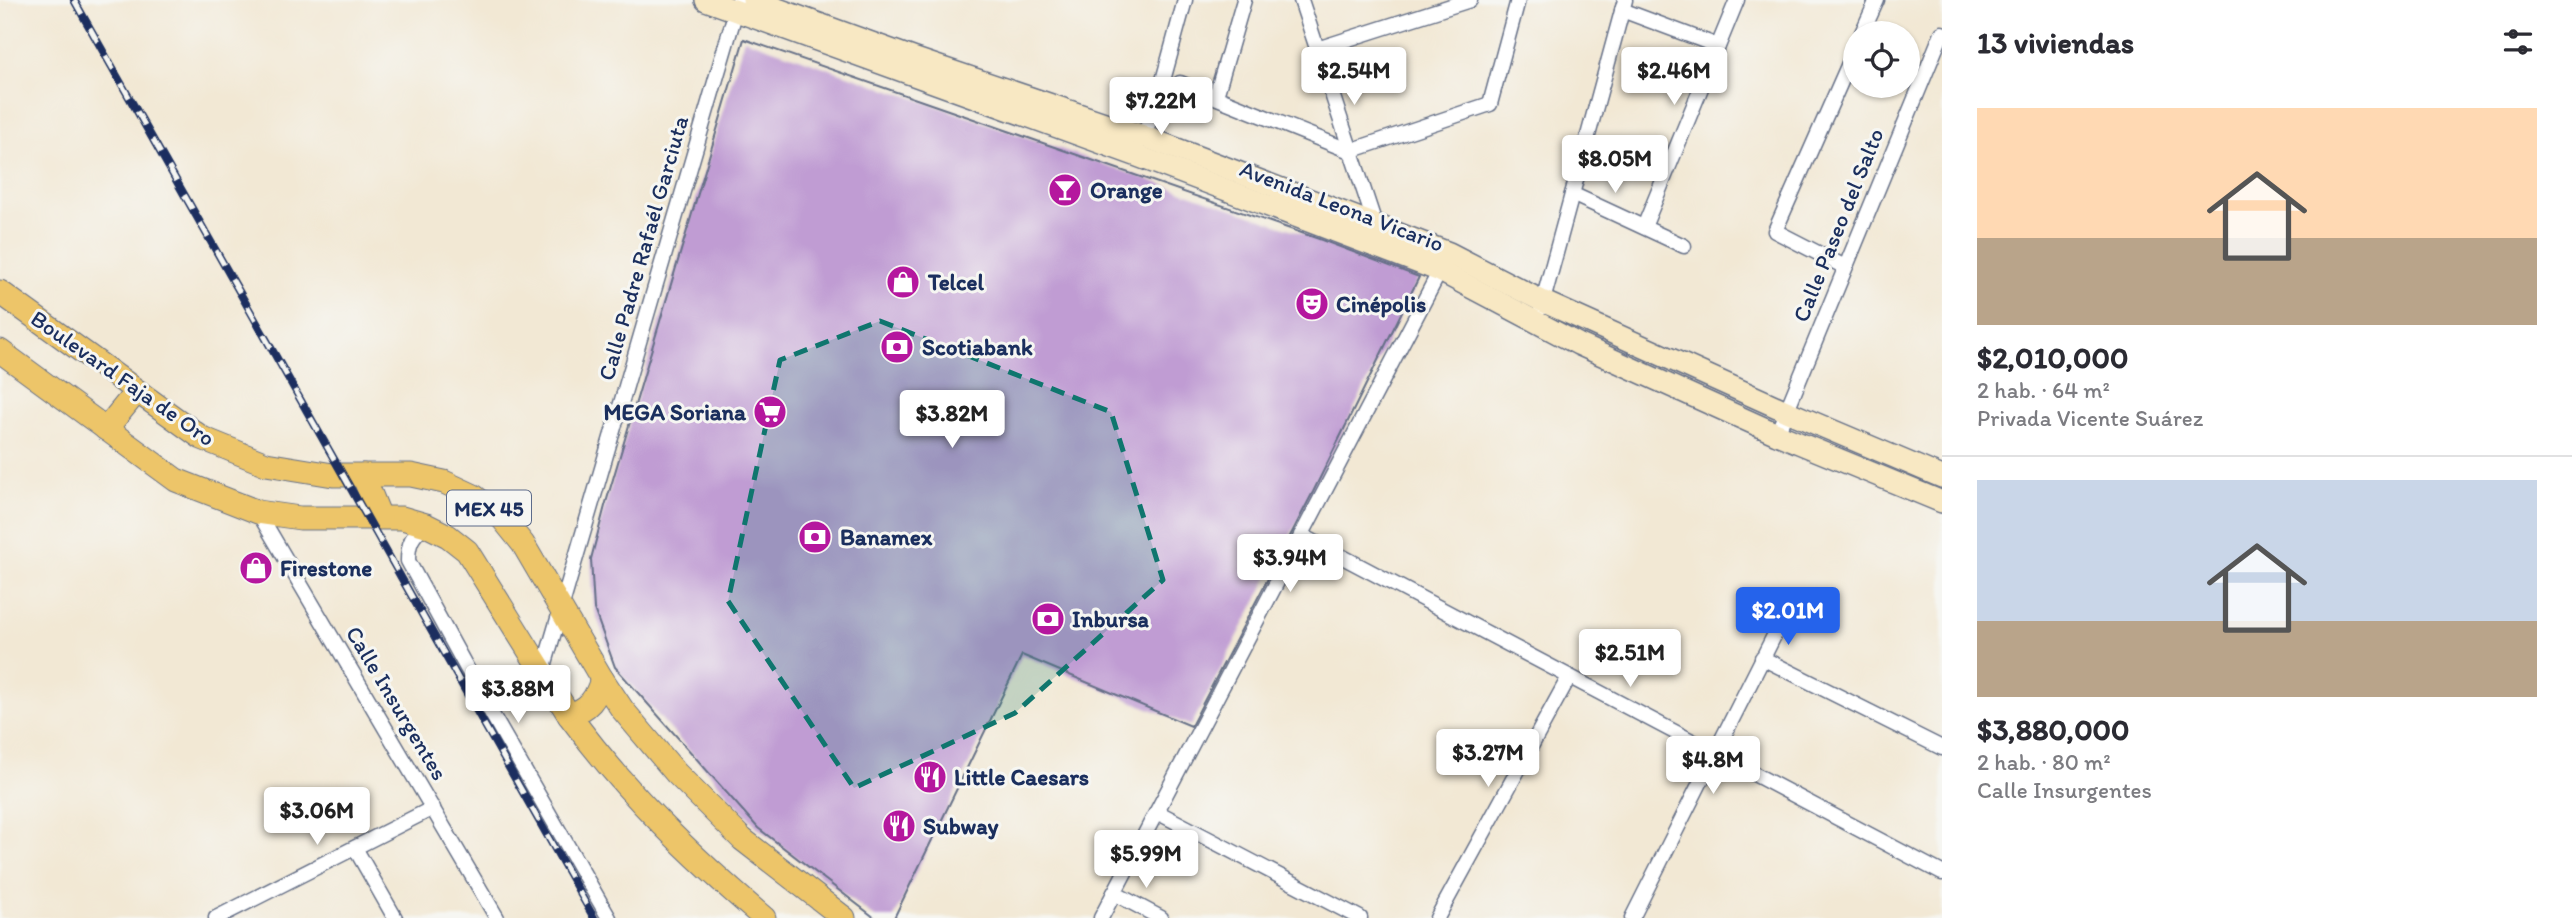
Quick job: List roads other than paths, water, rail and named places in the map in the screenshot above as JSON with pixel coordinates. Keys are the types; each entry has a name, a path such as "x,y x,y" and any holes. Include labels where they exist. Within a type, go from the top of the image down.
{"main road":[{"name":"Boulevard Faja de Oro","path":"0,292 202,438 266,464 334,475 411,475 444,482 474,496 502,518 523,544 622,709 706,805 742,839 845,918"},
{"name":"MEX 45","path":"0,351 176,480 258,512 300,518 402,518 426,525 448,536 467,551 569,715 645,807 698,861 765,918"},
{"path":"106,429 137,391"},
{"path":"363,475 380,517"},
{"path":"569,715 584,710 597,696 602,679"}],"street":[{"name":"Avenida Leona Vicario","path":"706,0 737,6 1374,225 1444,262 1536,323 1590,350 1777,434 1942,502"},
{"name":"Avenida Leona Vicario","path":"753,0 913,58 1542,301 1786,411 1942,477"},
{"path":"1139,146 1156,106 1185,0"},
{"path":"1216,96 1244,0"},
{"path":"1301,0 1374,225"},
{"path":"1317,49 1470,0"},
{"path":"1180,83 1350,151 1489,104 1518,0"},
{"path":"1644,227 1737,0"},
{"path":"1868,21 1877,0"},
{"path":"1536,323 1624,5 1718,46"},
{"name":"Calle Padre Rafaél Garciuta","path":"543,670 737,6"},
{"name":"Calle Paseo del Salto","path":"1777,434 1942,33"},
{"path":"1843,77 1775,231 1845,267"},
{"path":"1572,194 1684,246"},
{"path":"1101,918 1444,262"},
{"path":"1862,469 1871,447"},
{"name":"Calle Insurgentes","path":"258,512 497,918"},
{"path":"426,525 415,533 408,546 408,561 609,918"},
{"path":"1301,536 1942,873"},
{"path":"1632,918 1782,620"},
{"path":"1762,658 1942,748"},
{"path":"1437,918 1569,677"},
{"path":"216,918 433,808"},
{"path":"1157,812 1360,918"},
{"path":"355,848 395,918"},
{"path":"1114,893 1161,918"}],"railway":[{"path":"74,0 594,918"}],"place":[{"name":"Orange","path":"1065,190"},
{"name":"Telcel","path":"903,282"},
{"name":"Cinépolis","path":"1312,304"},
{"name":"Scotiabank","path":"897,347"},
{"name":"MEGA Soriana","path":"770,412"},
{"name":"Banamex","path":"815,537"},
{"name":"Firestone","path":"256,568"},
{"name":"Inbursa","path":"1048,619"},
{"name":"Little Caesars","path":"930,777"},
{"name":"Subway","path":"899,826"}]}
